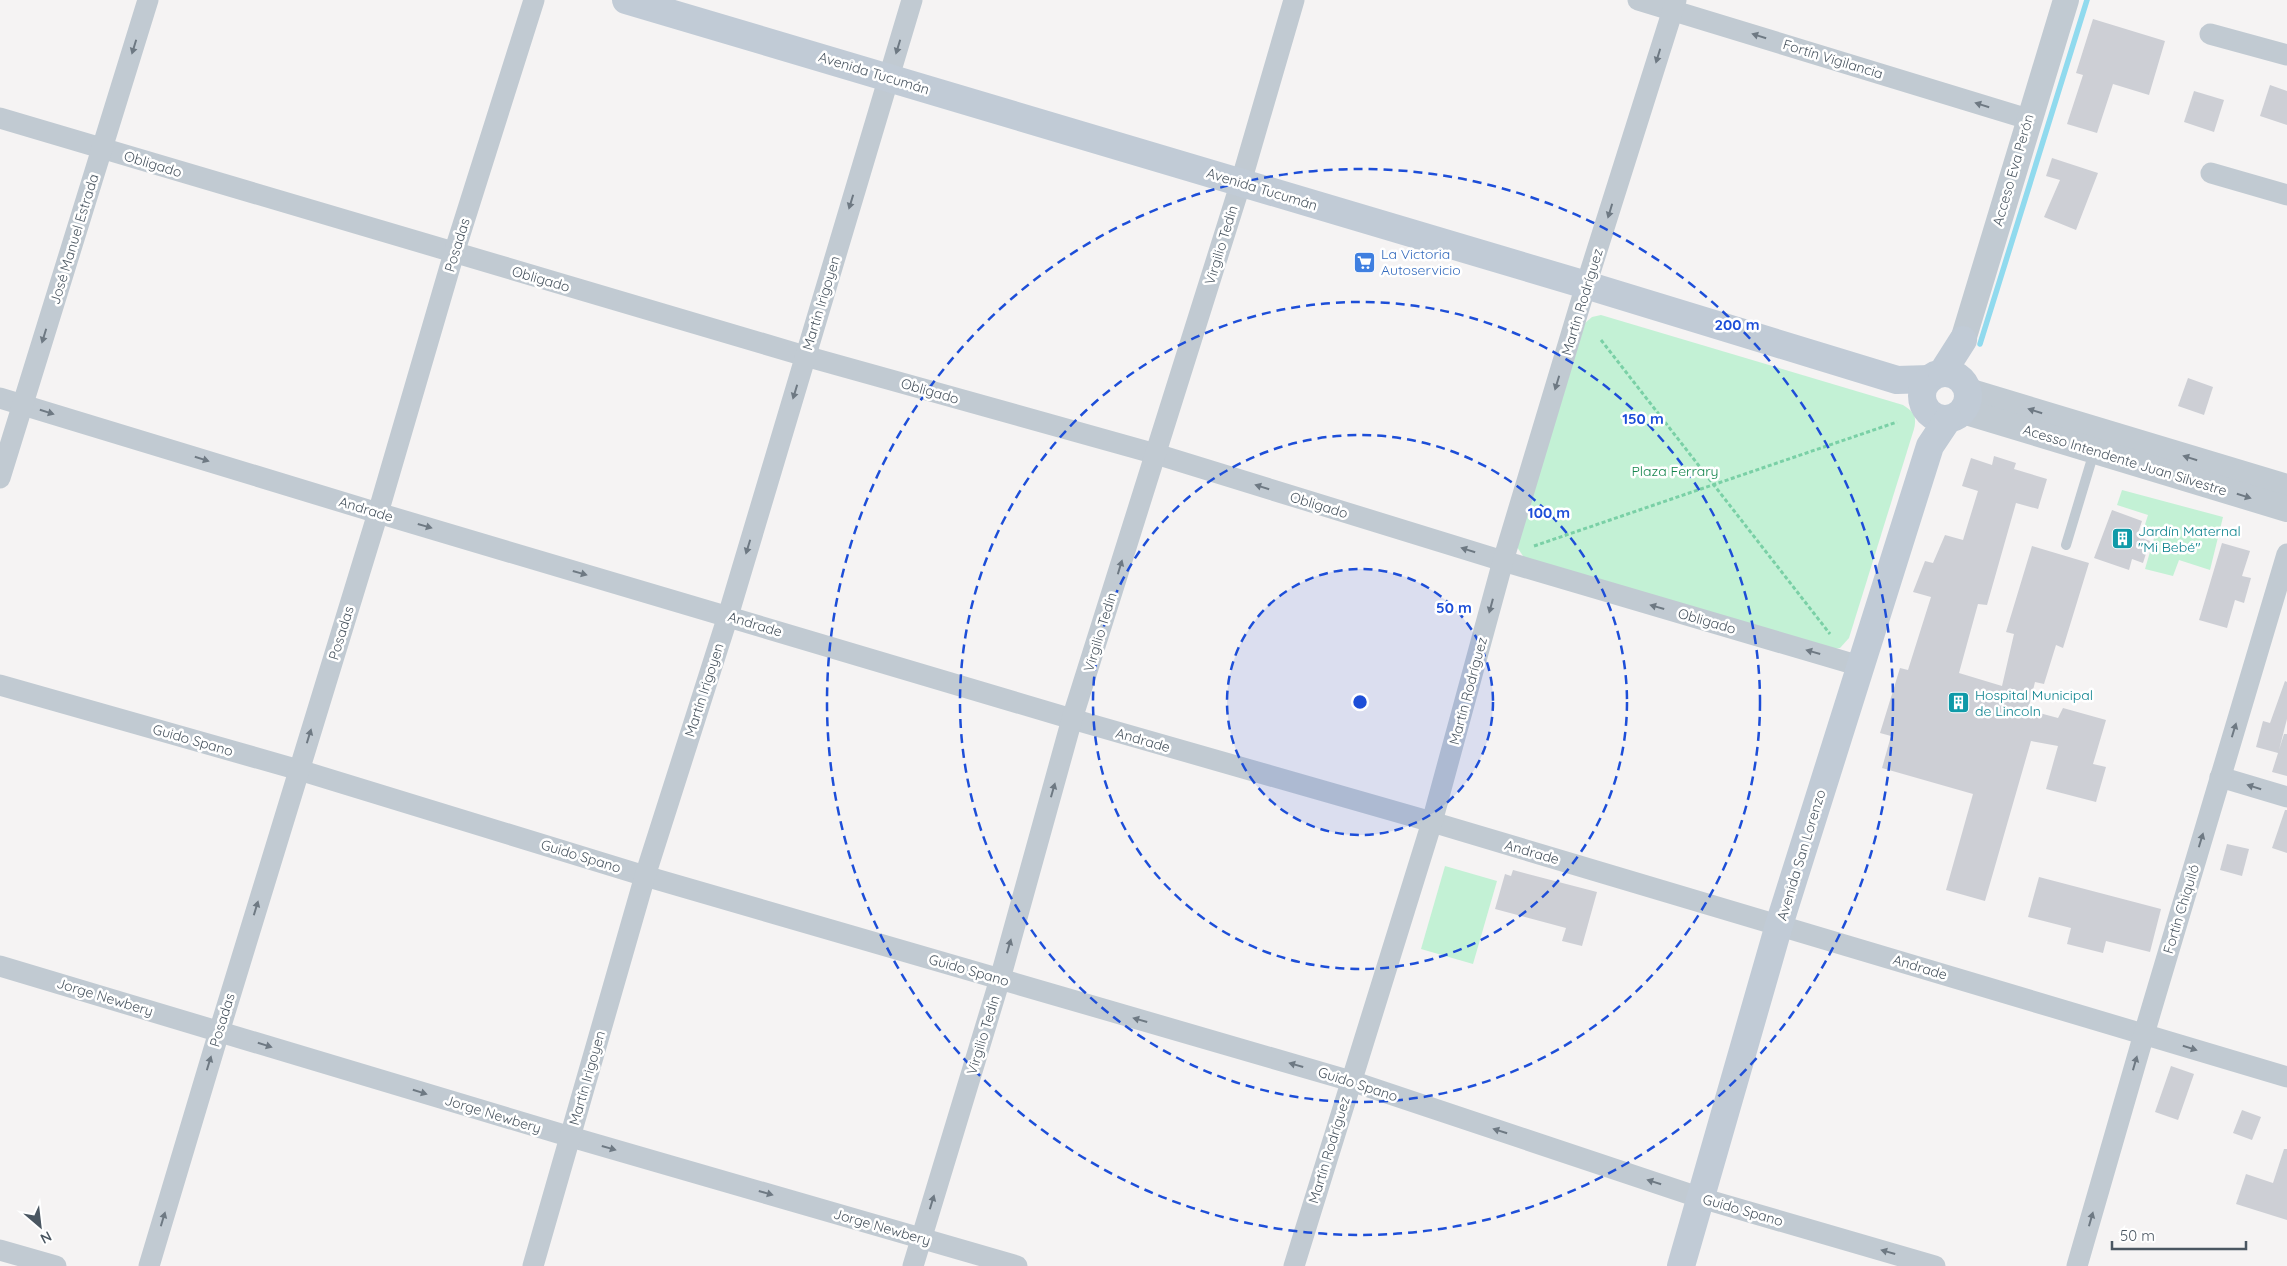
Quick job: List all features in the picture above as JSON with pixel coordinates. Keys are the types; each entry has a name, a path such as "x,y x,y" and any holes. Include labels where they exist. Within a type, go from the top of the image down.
{"main road":[{"name":"Avenida Tucumán","path":"626,0 1586,285 1945,396"},
{"name":"Acceso Eva Perón","path":"1945,396 1963,340"},
{"name":"Avenida San Lorenzo","path":"1681,1266 1779,925 1945,396"}],"street":[{"name":"José Manuel Estrada","path":"0,478 148,0"},
{"name":"Posadas","path":"149,1266 378,513 454,253 534,0"},
{"name":"Martín Irigoyen","path":"532,1266 571,1137 644,876 728,616 912,0"},
{"name":"Virgilio Tedín","path":"913,1266 1000,979 1072,719 1241,182 1294,0"},
{"name":"Fortín Vigilancia","path":"1638,0 1674,5 2028,120"},
{"name":"Acceso Eva Perón","path":"1963,340 2028,120 2066,0"},
{"name":"Martín Rodríguez","path":"1294,1266 1432,822 1503,562 1586,285 1674,5"},
{"path":"2210,34 2287,56"},
{"name":"Obligado","path":"0,118 805,356 1156,454 1503,562 1860,666"},
{"path":"2211,173 2287,195"},
{"name":"Acesso Intendente Juan Silvestre","path":"1945,396 2094,451 2287,509"},
{"name":"Acesso Intendente Juan Silvestre","path":"1945,396 2287,488"},
{"name":"Andrade","path":"0,398 378,513 1072,719 1432,822 2287,1077"},
{"name":"Fortín Chiquiló","path":"2077,1266 2287,554"},
{"name":"Guido Spano","path":"0,685 299,770 644,876 1350,1081 1701,1198 1935,1266"},
{"path":"2220,776 2287,797"},
{"name":"Jorge Newbery","path":"0,966 571,1137 1017,1266"},
{"path":"0,1250 56,1266"}],"lane":[{"path":"2066,545 2094,451"}],"path":[{"path":"1601,340 1830,634"},
{"path":"1534,546 1897,422"}],"green space":[{"name":"Plaza Ferrary","path":"1601,315 1903,405 1912,412 1915,418 1914,429 1849,638 1840,648 1833,649 1525,559 1517,547 1585,323 1592,317"},
{"name":"Jardín Maternal \"Mi Bebé\"","path":"2122,490 2223,517 2210,570 2179,560 2173,576 2145,569 2154,538 2142,534 2148,515 2117,505"},
{"path":"1445,866 1497,881 1473,964 1421,949"}],"building":[{"path":"2093,19 2165,41 2149,95 2113,84 2097,133 2067,124 2083,75 2076,73"},
{"path":"2270,85 2287,91 2287,125 2260,116"},
{"path":"2194,91 2224,100 2214,132 2184,122"},
{"path":"2052,158 2098,173 2076,230 2044,217 2060,180 2046,176"},
{"path":"2188,378 2213,387 2204,415 2178,406"},
{"name":"Hospital Municipal de Lincoln","path":"1994,456 2016,463 2014,469 2047,479 2038,509 2016,503 1987,605 1978,604 1959,673 2002,686 2014,634 2006,632 2032,546 2089,563 2063,648 2056,645 2044,684 2035,682 2028,710 2058,718 2063,708 2106,720 2093,764 2106,767 2096,802 2046,789 2058,746 2031,741 1985,901 1946,890 1973,794 1882,768 1891,736 1880,733 1900,668 1908,670 1931,597 1913,592 1925,561 1933,563 1945,535 1963,540 1978,491 1962,486 1971,458 1992,465"},
{"name":"Jardín Maternal \"Mi Bebé\"","path":"2112,510 2142,521 2137,536 2150,541 2143,563 2132,559 2129,570 2094,558"},
{"path":"2222,543 2250,551 2242,576 2251,578 2244,603 2235,600 2227,628 2199,620"},
{"path":"2285,681 2287,682 2287,719 2279,750 2284,734 2287,734 2287,776 2272,772 2278,753 2256,747 2263,721 2270,723"},
{"path":"2285,810 2287,810 2287,853 2272,848"},
{"path":"2227,844 2249,849 2242,876 2220,870"},
{"path":"1513,870 1597,892 1582,946 1562,941 1566,928 1495,909 1505,874 1511,876"},
{"path":"2039,877 2161,909 2150,952 2106,941 2103,953 2067,944 2071,928 2028,917"},
{"path":"2171,1066 2194,1074 2178,1120 2155,1112"},
{"path":"2242,1110 2261,1117 2252,1140 2233,1133"},
{"path":"2284,1149 2287,1149 2287,1220 2236,1204 2246,1174 2273,1183"}],"waterway":[{"path":"1980,344 2087,0"}],"place":[{"name":"La Victoria Autoservicio","path":"1365,262"},
{"name":"Jardín Maternal \"Mi Bebé\"","path":"2122,539"},
{"name":"Hospital Municipal de Lincoln","path":"1959,703"}]}
